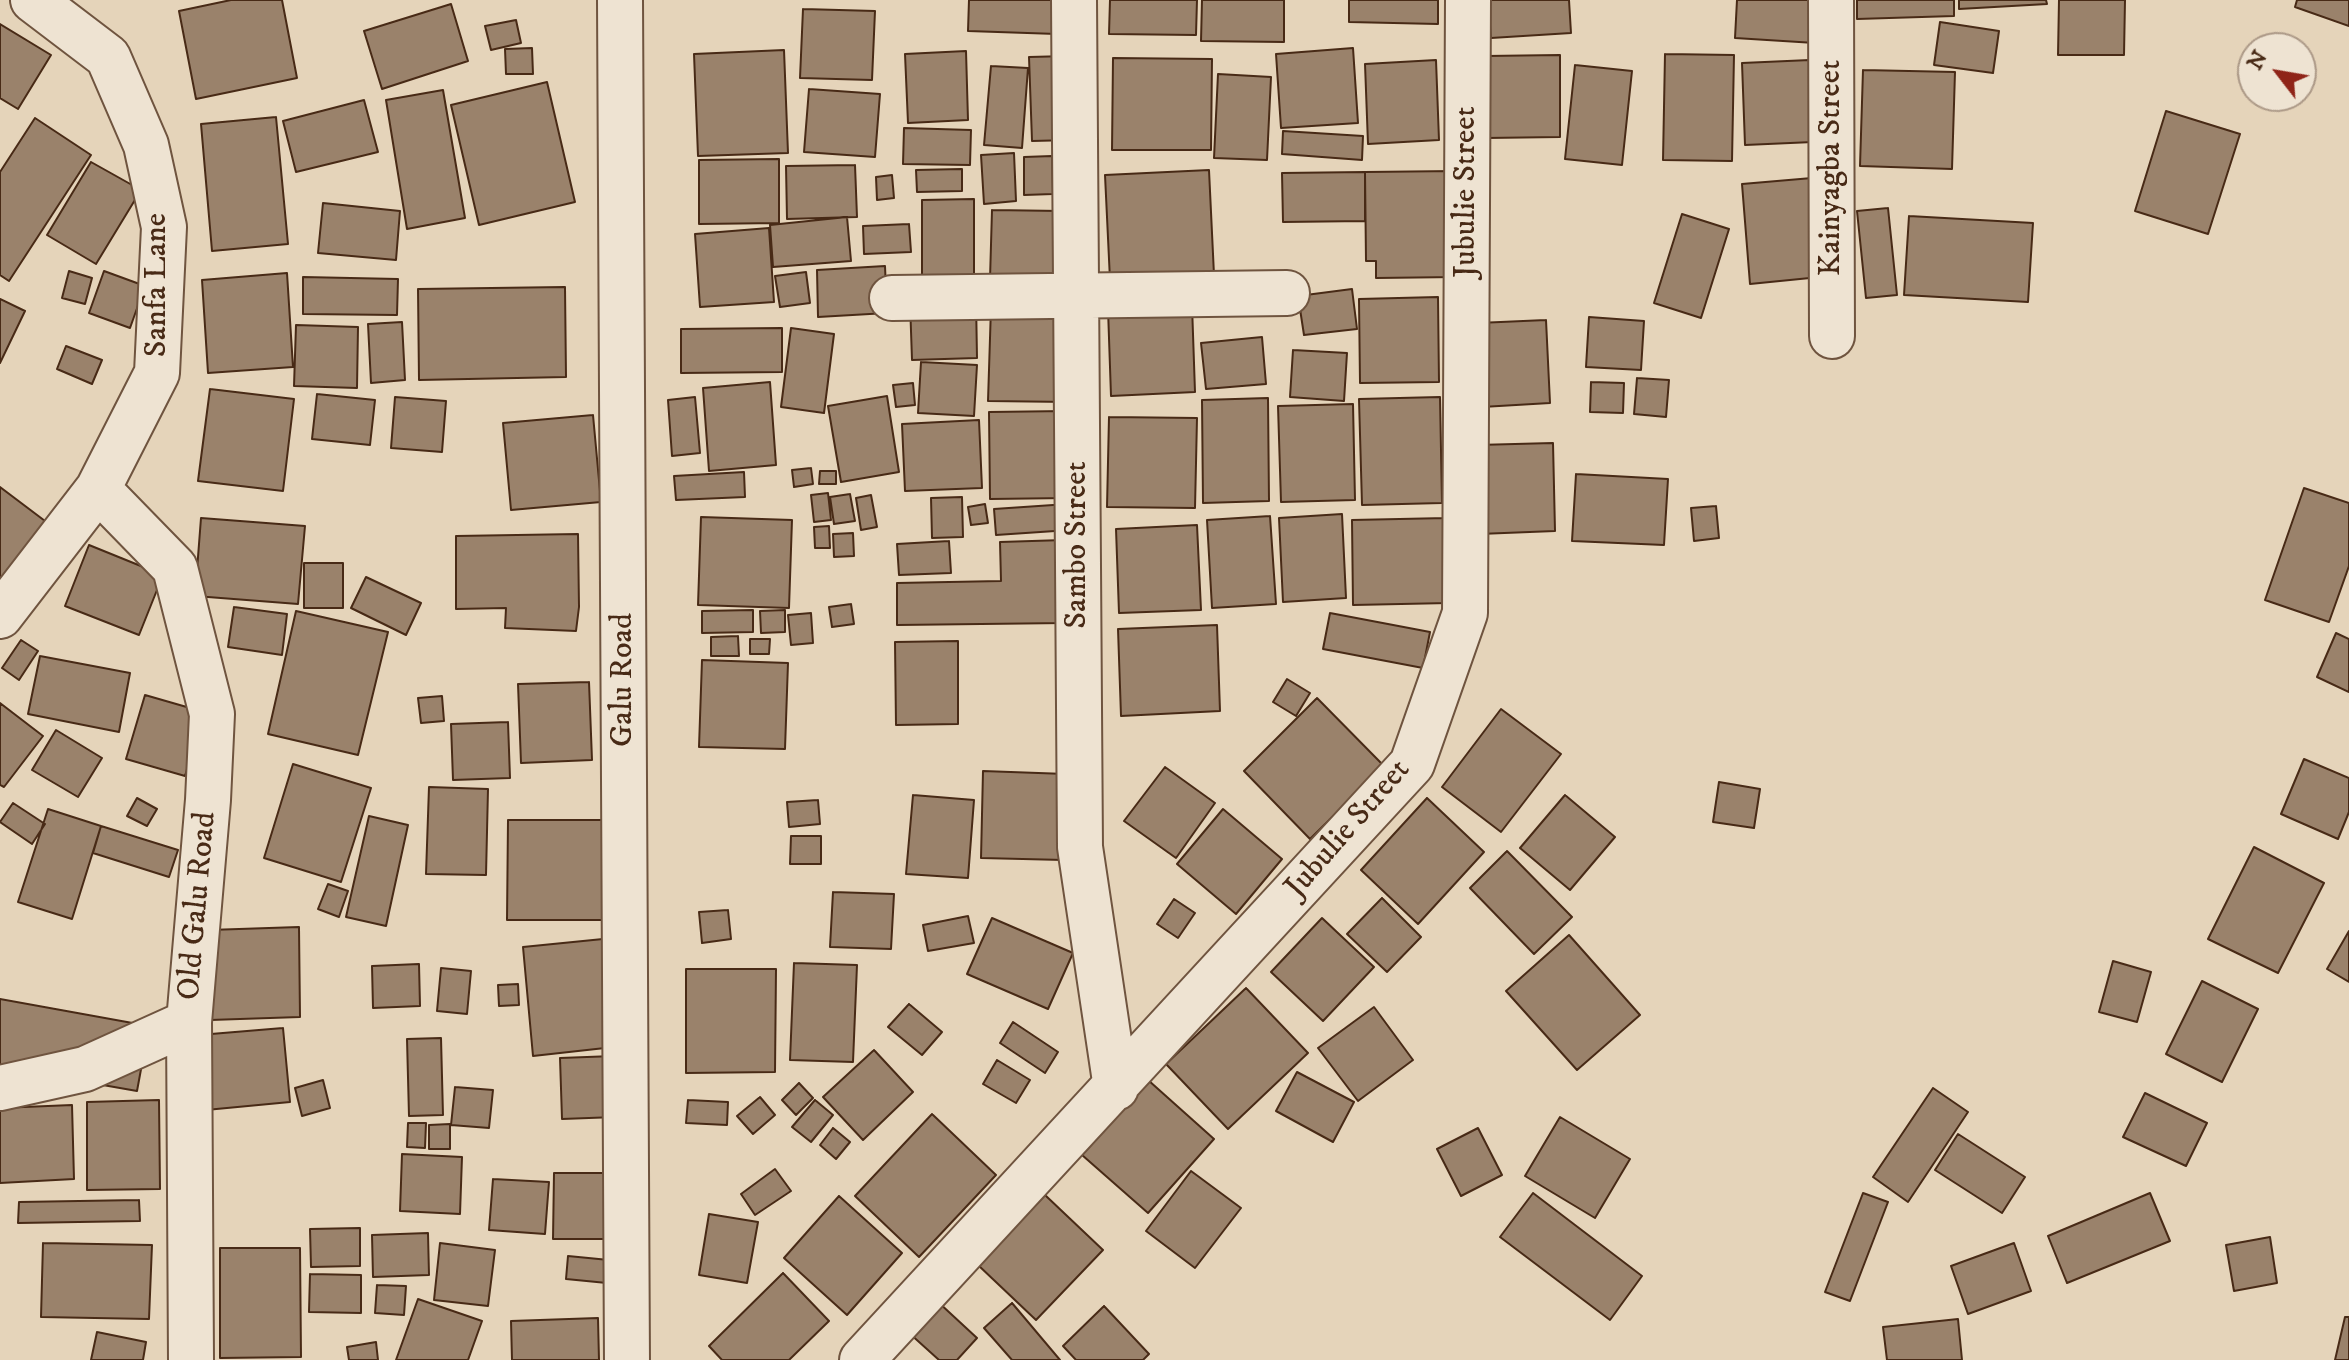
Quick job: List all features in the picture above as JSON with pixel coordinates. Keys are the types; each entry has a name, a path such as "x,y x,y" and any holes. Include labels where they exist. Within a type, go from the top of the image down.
{"street":[{"name":"Sanfa Lane","path":"0,616 98,489 157,373 164,227 146,145 108,57 33,0"},
{"name":"Galu Road","path":"620,0 627,1360"},
{"name":"Sambo Street","path":"1074,0 1080,847 1116,1088"},
{"name":"Jubulie Street","path":"862,1360 1412,764 1465,613 1468,0"},
{"name":"Kainyagba Street","path":"1831,0 1832,336"},
{"path":"892,298 1287,293"},
{"name":"Old Galu Road","path":"98,489 175,568 212,714 208,800 189,1022 191,1360"},
{"path":"0,1088 85,1069 189,1022"}],"building":[{"path":"231,0 282,0 297,78 196,99 179,11"},
{"path":"969,0 1059,0 1057,34 968,31"},
{"path":"1110,0 1197,0 1196,35 1109,34"},
{"path":"1202,0 1284,0 1284,42 1201,41"},
{"path":"1349,0 1438,0 1438,24 1349,22"},
{"path":"1488,0 1569,0 1571,33 1491,38"},
{"path":"1737,0 1817,0 1815,43 1735,38"},
{"path":"1857,0 1954,0 1954,16 1857,19"},
{"path":"1959,0 2046,0 2047,4 1959,9"},
{"path":"2059,0 2125,0 2124,55 2058,55"},
{"path":"2297,0 2349,0 2349,26 2295,7"},
{"path":"451,4 468,61 382,89 364,31"},
{"path":"803,9 875,11 872,80 800,78"},
{"path":"516,20 521,43 491,50 485,26"},
{"path":"1940,22 1999,31 1993,73 1934,65"},
{"path":"0,24 51,55 18,109 0,98"},
{"path":"532,48 533,74 506,74 505,49"},
{"path":"1353,48 1358,123 1281,128 1276,54"},
{"path":"784,50 788,153 698,156 694,54"},
{"path":"966,51 968,120 908,123 905,54"},
{"path":"1665,54 1734,55 1732,161 1663,160"},
{"path":"1560,55 1560,137 1486,138 1486,56"},
{"path":"1068,56 1071,140 1032,141 1029,57"},
{"path":"1113,58 1212,59 1211,150 1112,150"},
{"path":"1436,60 1439,140 1368,144 1365,64"},
{"path":"1810,60 1813,142 1745,145 1742,63"},
{"path":"1575,65 1632,71 1622,165 1565,159"},
{"path":"991,66 1028,68 1022,148 984,145"},
{"path":"1863,70 1955,72 1952,169 1860,166"},
{"path":"1218,74 1271,77 1267,160 1214,158"},
{"path":"547,82 575,202 479,225 451,105"},
{"path":"809,89 880,94 875,157 804,152"},
{"path":"443,90 465,218 407,229 386,100"},
{"path":"364,100 378,152 296,172 283,121"},
{"path":"2166,111 2240,134 2208,234 2135,211"},
{"path":"276,117 288,244 212,251 201,124"},
{"path":"35,118 91,155 9,281 0,275 0,172"},
{"path":"904,128 971,130 970,165 903,164"},
{"path":"1283,131 1363,136 1362,160 1282,154"},
{"path":"1014,153 1016,201 984,204 981,155"},
{"path":"1052,156 1053,194 1024,195 1024,157"},
{"path":"779,159 779,223 699,224 699,160"},
{"path":"91,162 141,190 96,264 47,235"},
{"path":"855,165 857,217 787,219 786,166"},
{"path":"962,169 962,191 917,192 916,170"},
{"path":"1209,170 1214,275 1110,280 1105,175"},
{"path":"1456,171 1457,277 1376,278 1376,261 1366,261 1365,172"},
{"path":"1365,172 1365,221 1283,222 1282,173"},
{"path":"892,175 894,198 877,200 876,177"},
{"path":"1812,178 1820,277 1750,284 1742,184"},
{"path":"974,199 974,281 922,280 922,200"},
{"path":"323,203 400,211 396,260 318,253"},
{"path":"1888,208 1897,295 1866,298 1857,211"},
{"path":"992,210 1061,211 1060,280 990,279"},
{"path":"1682,214 1729,229 1701,318 1654,303"},
{"path":"1909,216 2033,223 2028,302 1904,295"},
{"path":"847,217 851,261 773,267 770,225"},
{"path":"909,224 911,252 864,254 863,226"},
{"path":"769,228 774,302 700,307 695,234"},
{"path":"885,266 887,313 818,317 817,270"},
{"path":"69,271 92,278 85,304 62,298"},
{"path":"104,271 145,286 130,328 89,313"},
{"path":"806,272 810,303 780,307 775,276"},
{"path":"287,273 293,367 208,373 202,280"},
{"path":"303,277 398,279 397,315 303,314"},
{"path":"565,287 566,377 419,380 418,289"},
{"path":"1352,289 1357,329 1304,335 1298,296"},
{"path":"1438,297 1439,382 1360,383 1359,299"},
{"path":"0,299 25,311 0,363"},
{"path":"976,300 977,358 912,360 910,302"},
{"path":"1192,305 1195,392 1111,396 1108,309"},
{"path":"991,307 1072,309 1070,402 988,401"},
{"path":"1589,317 1644,321 1641,370 1586,367"},
{"path":"1546,320 1550,403 1482,407 1478,323"},
{"path":"402,322 405,380 371,383 368,324"},
{"path":"296,325 358,327 357,388 294,386"},
{"path":"782,328 782,372 681,373 681,329"},
{"path":"791,328 834,334 824,413 781,407"},
{"path":"1262,337 1266,384 1206,389 1201,343"},
{"path":"66,346 102,360 92,384 57,369"},
{"path":"1293,350 1347,353 1344,401 1290,397"},
{"path":"921,362 977,365 974,416 918,413"},
{"path":"1637,378 1669,380 1666,417 1634,414"},
{"path":"770,382 776,465 709,471 703,388"},
{"path":"1591,382 1624,383 1623,413 1590,412"},
{"path":"913,383 915,405 896,407 893,385"},
{"path":"210,389 294,399 283,491 198,481"},
{"path":"317,394 375,400 370,445 312,439"},
{"path":"887,396 899,472 841,482 828,406"},
{"path":"395,397 446,401 442,452 391,448"},
{"path":"695,397 700,453 672,456 668,400"},
{"path":"1440,397 1442,503 1362,505 1359,399"},
{"path":"1268,398 1269,501 1203,503 1202,400"},
{"path":"1353,404 1355,500 1281,502 1278,406"},
{"path":"1067,411 1068,498 990,499 989,412"},
{"path":"593,415 601,502 511,510 503,423"},
{"path":"1109,417 1197,418 1195,508 1107,507"},
{"path":"979,420 982,488 905,491 902,424"},
{"path":"1553,443 1555,531 1479,534 1477,445"},
{"path":"811,468 813,484 794,487 792,470"},
{"path":"820,471 836,471 836,484 819,484"},
{"path":"744,472 745,497 676,500 674,476"},
{"path":"1576,474 1668,479 1664,545 1572,541"},
{"path":"0,487 49,524 0,587"},
{"path":"2304,488 2349,503 2349,566 2329,622 2265,600"},
{"path":"828,493 831,520 814,522 811,495"},
{"path":"850,494 855,521 834,524 830,497"},
{"path":"871,495 877,527 861,530 856,498"},
{"path":"962,497 963,537 932,538 931,498"},
{"path":"985,504 988,523 971,525 968,507"},
{"path":"1068,504 1070,530 996,535 994,509"},
{"path":"1716,506 1719,538 1694,541 1691,508"},
{"path":"1342,514 1346,598 1283,602 1279,518"},
{"path":"1270,516 1276,604 1212,608 1207,520"},
{"path":"701,517 792,520 789,608 698,605"},
{"path":"201,518 305,526 298,604 195,596"},
{"path":"1447,518 1449,603 1353,605 1352,520"},
{"path":"1197,525 1201,610 1119,613 1116,529"},
{"path":"829,526 830,548 815,548 814,527"},
{"path":"853,533 854,556 834,557 833,534"},
{"path":"578,534 579,607 576,631 505,628 506,608 456,609 456,536"},
{"path":"1064,540 1065,623 897,625 897,583 1001,581 1000,542"},
{"path":"949,541 951,573 899,575 897,544"},
{"path":"89,545 163,575 139,635 65,606"},
{"path":"304,563 343,563 343,608 304,608"},
{"path":"366,577 421,603 406,635 351,608"},
{"path":"851,604 854,624 832,627 829,607"},
{"path":"234,607 287,614 282,655 228,647"},
{"path":"753,610 753,632 702,633 702,611"},
{"path":"785,610 785,632 761,633 760,611"},
{"path":"296,611 388,632 358,755 268,734"},
{"path":"811,613 813,643 791,645 788,615"},
{"path":"1330,613 1430,632 1423,668 1323,649"},
{"path":"1217,625 1220,711 1121,716 1118,629"},
{"path":"2336,633 2349,639 2349,692 2317,677"},
{"path":"738,636 739,656 711,656 711,637"},
{"path":"750,639 770,639 769,654 750,654"},
{"path":"21,640 38,651 19,680 2,668"},
{"path":"958,641 958,724 896,725 895,642"},
{"path":"40,656 130,673 119,732 28,714"},
{"path":"702,660 788,663 785,749 699,747"},
{"path":"1287,679 1310,693 1296,716 1273,702"},
{"path":"589,682 592,760 521,763 518,684"},
{"path":"145,695 204,712 185,776 126,759"},
{"path":"442,696 444,721 421,723 418,698"},
{"path":"1317,698 1384,766 1310,839 1244,771"},
{"path":"0,703 43,736 4,787 0,785"},
{"path":"1501,709 1561,754 1501,832 1442,787"},
{"path":"508,722 510,778 453,780 451,724"},
{"path":"56,730 102,758 78,797 32,770"},
{"path":"2304,759 2349,778 2349,812 2338,839 2281,814"},
{"path":"293,764 371,788 341,882 264,858"},
{"path":"1165,767 1215,803 1176,858 1124,821"},
{"path":"983,771 1066,774 1064,860 981,858"},
{"path":"1719,782 1760,789 1754,828 1713,822"},
{"path":"429,787 488,789 486,875 426,874"},
{"path":"913,795 974,800 968,878 906,874"},
{"path":"1565,795 1615,837 1570,890 1520,848"},
{"path":"137,798 157,809 147,826 127,816"},
{"path":"1427,798 1484,852 1418,924 1361,870"},
{"path":"818,800 820,824 789,827 787,802"},
{"path":"13,803 45,824 32,844 0,822"},
{"path":"48,809 101,826 72,919 18,902"},
{"path":"1223,809 1282,859 1236,914 1177,864"},
{"path":"369,816 408,825 386,926 346,917"},
{"path":"508,820 610,820 609,920 507,920"},
{"path":"101,826 178,850 169,877 93,853"},
{"path":"791,836 821,836 821,864 790,864"},
{"path":"2254,847 2324,883 2278,973 2208,939"},
{"path":"1507,851 1572,917 1534,954 1470,888"},
{"path":"328,884 348,891 339,917 318,909"},
{"path":"833,892 894,894 891,949 830,947"},
{"path":"1382,898 1421,937 1387,972 1347,934"},
{"path":"1174,899 1195,913 1178,938 1157,924"},
{"path":"728,910 731,939 702,943 699,912"},
{"path":"968,916 974,943 928,951 923,925"},
{"path":"992,918 1073,953 1048,1009 967,974"},
{"path":"1322,918 1374,967 1323,1021 1271,972"},
{"path":"299,927 300,1017 210,1020 209,930"},
{"path":"2349,931 2349,982 2327,969"},
{"path":"1569,935 1640,1015 1577,1070 1506,991"},
{"path":"603,939 614,1047 533,1056 523,947"},
{"path":"2113,961 2151,972 2137,1022 2099,1012"},
{"path":"794,963 857,965 853,1062 790,1060"},
{"path":"419,964 420,1006 373,1008 372,966"},
{"path":"441,968 471,971 467,1014 437,1011"},
{"path":"686,969 776,969 775,1072 686,1073"},
{"path":"2202,981 2258,1009 2222,1082 2166,1054"},
{"path":"518,984 519,1005 499,1006 498,985"},
{"path":"1246,988 1308,1053 1228,1129 1166,1064"},
{"path":"0,999 149,1026 137,1091 0,1067"},
{"path":"909,1004 942,1032 922,1055 888,1027"},
{"path":"1374,1007 1413,1060 1358,1101 1318,1048"},
{"path":"1013,1022 1058,1052 1045,1073 1000,1043"},
{"path":"283,1028 290,1102 206,1110 199,1035"},
{"path":"441,1038 443,1115 409,1116 407,1039"},
{"path":"874,1050 913,1092 863,1140 823,1097"},
{"path":"614,1056 616,1117 562,1119 560,1058"},
{"path":"997,1060 1030,1080 1016,1103 983,1084"},
{"path":"1297,1072 1354,1102 1333,1142 1276,1111"},
{"path":"323,1080 330,1108 302,1116 295,1088"},
{"path":"1148,1080 1214,1139 1148,1213 1082,1155"},
{"path":"799,1083 813,1098 796,1115 782,1100"},
{"path":"455,1087 493,1090 489,1128 451,1125"},
{"path":"1933,1088 1968,1112 1908,1202 1873,1177"},
{"path":"2145,1093 2207,1123 2186,1166 2123,1137"},
{"path":"760,1097 775,1115 753,1134 737,1116"},
{"path":"159,1100 160,1189 87,1190 87,1102"},
{"path":"688,1100 728,1102 727,1125 686,1123"},
{"path":"815,1100 833,1115 811,1142 792,1127"},
{"path":"72,1105 74,1179 0,1183 0,1108"},
{"path":"932,1114 996,1175 919,1257 855,1196"},
{"path":"1560,1117 1630,1159 1595,1218 1525,1176"},
{"path":"408,1123 426,1123 425,1148 407,1147"},
{"path":"450,1124 450,1149 429,1149 429,1125"},
{"path":"833,1128 850,1142 836,1159 820,1145"},
{"path":"1478,1128 1502,1175 1461,1196 1437,1149"},
{"path":"1958,1134 2025,1177 2002,1213 1935,1170"},
{"path":"402,1154 462,1157 460,1214 400,1211"},
{"path":"775,1169 791,1191 755,1215 741,1194"},
{"path":"1191,1171 1241,1208 1195,1268 1146,1231"},
{"path":"554,1173 621,1173 621,1239 553,1239"},
{"path":"493,1179 549,1182 545,1234 489,1230"},
{"path":"1533,1193 1642,1276 1610,1320 1500,1237"},
{"path":"1863,1193 1888,1202 1850,1301 1825,1292"},
{"path":"2150,1193 2170,1241 2067,1283 2048,1236"},
{"path":"1045,1195 1103,1250 1036,1320 978,1265"},
{"path":"839,1196 902,1253 847,1315 784,1258"},
{"path":"139,1200 140,1221 18,1223 19,1202"},
{"path":"709,1214 758,1222 747,1283 699,1275"},
{"path":"360,1228 360,1266 311,1267 310,1229"},
{"path":"428,1233 429,1275 373,1277 372,1235"},
{"path":"2270,1237 2277,1283 2234,1291 2226,1245"},
{"path":"43,1243 152,1245 149,1319 41,1317"},
{"path":"440,1243 495,1250 488,1306 434,1300"},
{"path":"2014,1243 2031,1291 1968,1314 1951,1266"},
{"path":"220,1248 300,1248 301,1357 220,1358"},
{"path":"568,1256 619,1261 617,1284 566,1279"},
{"path":"783,1273 829,1321 789,1360 722,1360 709,1346"},
{"path":"310,1274 361,1275 361,1313 309,1312"},
{"path":"377,1285 406,1286 404,1315 375,1313"},
{"path":"418,1299 482,1321 468,1360 396,1360"},
{"path":"937,1301 977,1338 957,1360 939,1360 908,1332"},
{"path":"1012,1303 1060,1360 1012,1360 984,1328"},
{"path":"1104,1306 1149,1354 1143,1360 1076,1360 1063,1346"},
{"path":"2345,1317 2349,1317 2349,1360 2335,1360"},
{"path":"598,1318 599,1360 512,1360 511,1321"},
{"path":"1958,1319 1962,1360 1887,1360 1883,1327"},
{"path":"97,1332 146,1342 143,1360 91,1360"},
{"path":"376,1342 378,1360 349,1360 347,1347"}]}
